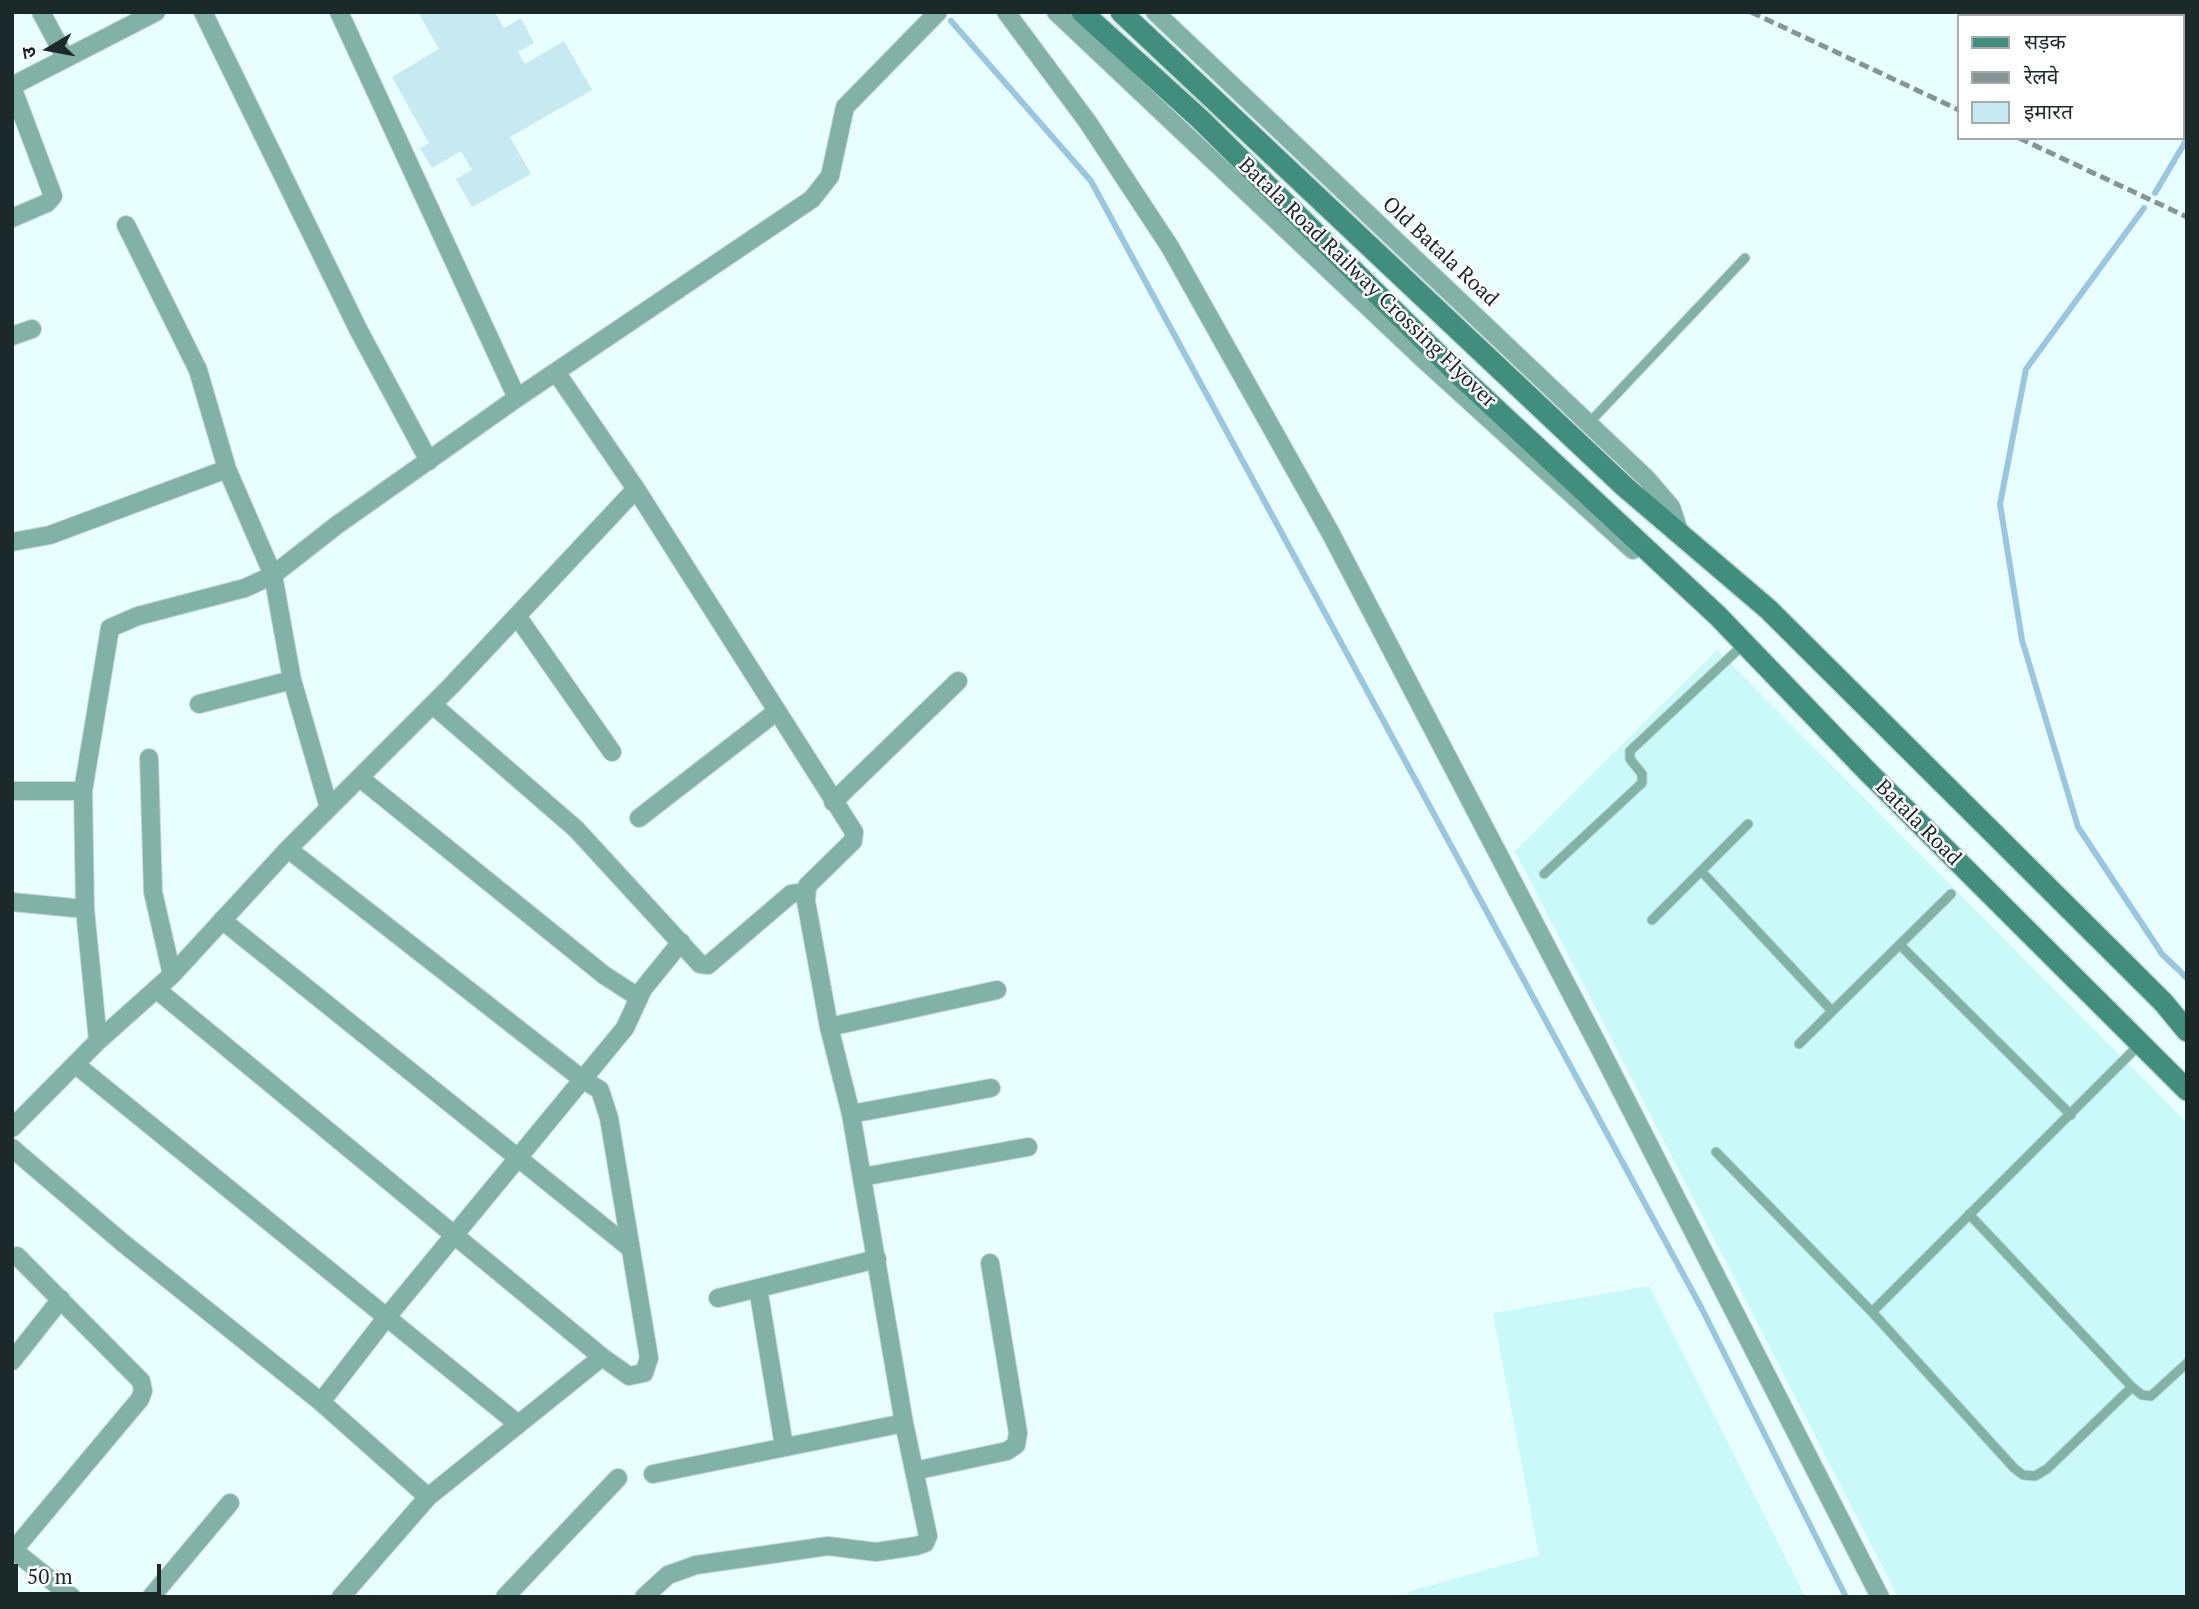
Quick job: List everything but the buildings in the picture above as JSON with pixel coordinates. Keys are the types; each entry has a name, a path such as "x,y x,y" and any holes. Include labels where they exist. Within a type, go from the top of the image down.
{"main road":[{"name":"Batala Road Railway Crossing Flyover","path":"1082,12 1200,119 1455,371 1651,554"},
{"name":"Batala Road Railway Crossing Flyover","path":"1121,12 1625,487 1680,534"},
{"path":"1680,534 1768,609 1854,693 2163,1002 2187,1030"},
{"name":"Batala Road","path":"1651,554 1744,643 2187,1090"}],"street":[{"path":"41,12 65,57"},
{"path":"12,218 47,203 53,196 12,87 65,57 156,12"},
{"path":"203,12 359,331 429,461"},
{"path":"339,12 517,398"},
{"path":"98,1041 85,909 83,792 110,628 138,616 245,588 273,575 337,525 517,398 813,198 830,176 845,107 938,12"},
{"path":"1006,12 1087,121 1152,217 1202,300 1305,487 1592,1033 1880,1597"},
{"path":"1056,12 1423,359 1612,532 1639,556 1651,554"},
{"name":"Old Batala Road","path":"1155,12 1647,479 1671,507 1680,534"},
{"path":"126,225 198,370 227,470 273,575 292,680 329,808"},
{"path":"12,336 32,329"},
{"path":"556,372 636,489 833,803 852,828 853,841 811,881 806,892 829,1027 851,1114 904,1423 928,1536 925,1543 876,1552 828,1546 696,1564 667,1575 644,1597"},
{"path":"12,542 50,534 227,470"},
{"path":"16,1120 172,975 288,849 433,705 636,489"},
{"path":"517,615 612,752"},
{"path":"199,704 292,680"},
{"path":"833,803 958,681"},
{"path":"433,705 576,829 699,964 708,965 791,894 806,892"},
{"path":"639,818 776,712"},
{"path":"149,758 153,892 172,975"},
{"path":"360,778 604,975 638,997"},
{"path":"12,791 83,792"},
{"path":"156,989 602,1357 629,1376 639,1376 649,1367 604,1097 600,1090 582,1079 288,849"},
{"path":"12,902 85,909"},
{"path":"222,920 630,1248"},
{"path":"321,1402 386,1318 625,1028 638,997 681,942"},
{"path":"829,1027 997,990"},
{"path":"75,1064 518,1424"},
{"path":"851,1114 991,1088"},
{"path":"862,1177 1028,1147"},
{"path":"12,1148 123,1243 321,1402 428,1497"},
{"path":"17,1256 141,1381 143,1391 140,1399 13,1550 72,1597"},
{"path":"718,1298 877,1259"},
{"path":"914,1471 1007,1451 1016,1445 1018,1433 990,1263"},
{"path":"758,1288 784,1446"},
{"path":"12,1361 61,1299"},
{"path":"341,1597 428,1497 602,1357"},
{"path":"653,1474 904,1423"},
{"path":"505,1597 618,1478"},
{"path":"151,1597 230,1503"}],"lane":[{"path":"1589,423 1745,258"},
{"path":"1544,874 1642,783 1643,774 1632,763 1630,751 1744,643"},
{"path":"1652,920 1748,824"},
{"path":"1702,872 1832,1011"},
{"path":"1798,1044 1901,946 1951,894"},
{"path":"1901,946 2071,1115"},
{"path":"1872,1312 2140,1044"},
{"path":"1716,1152 1872,1312 2023,1475 2035,1476 2047,1469 2132,1387"},
{"path":"1969,1213 2142,1395 2151,1396 2187,1363"}],"shaded area":[{"path":"1717,650 2187,1123 2187,1597 1898,1597 1515,851"},
{"path":"1649,1286 1805,1597 1408,1597 1407,1592 1539,1555 1493,1313"}],"waterway":[{"path":"951,21 1091,181 1702,1309 1846,1597"},
{"path":"2185,112 2187,121"},
{"path":"2155,193 2187,139"},
{"path":"2144,208 2026,369 2000,504 2022,640 2078,827 2162,954 2187,978"}],"railway":[{"path":"1751,12 1958,110"},
{"path":"2023,140 2187,217"}]}
